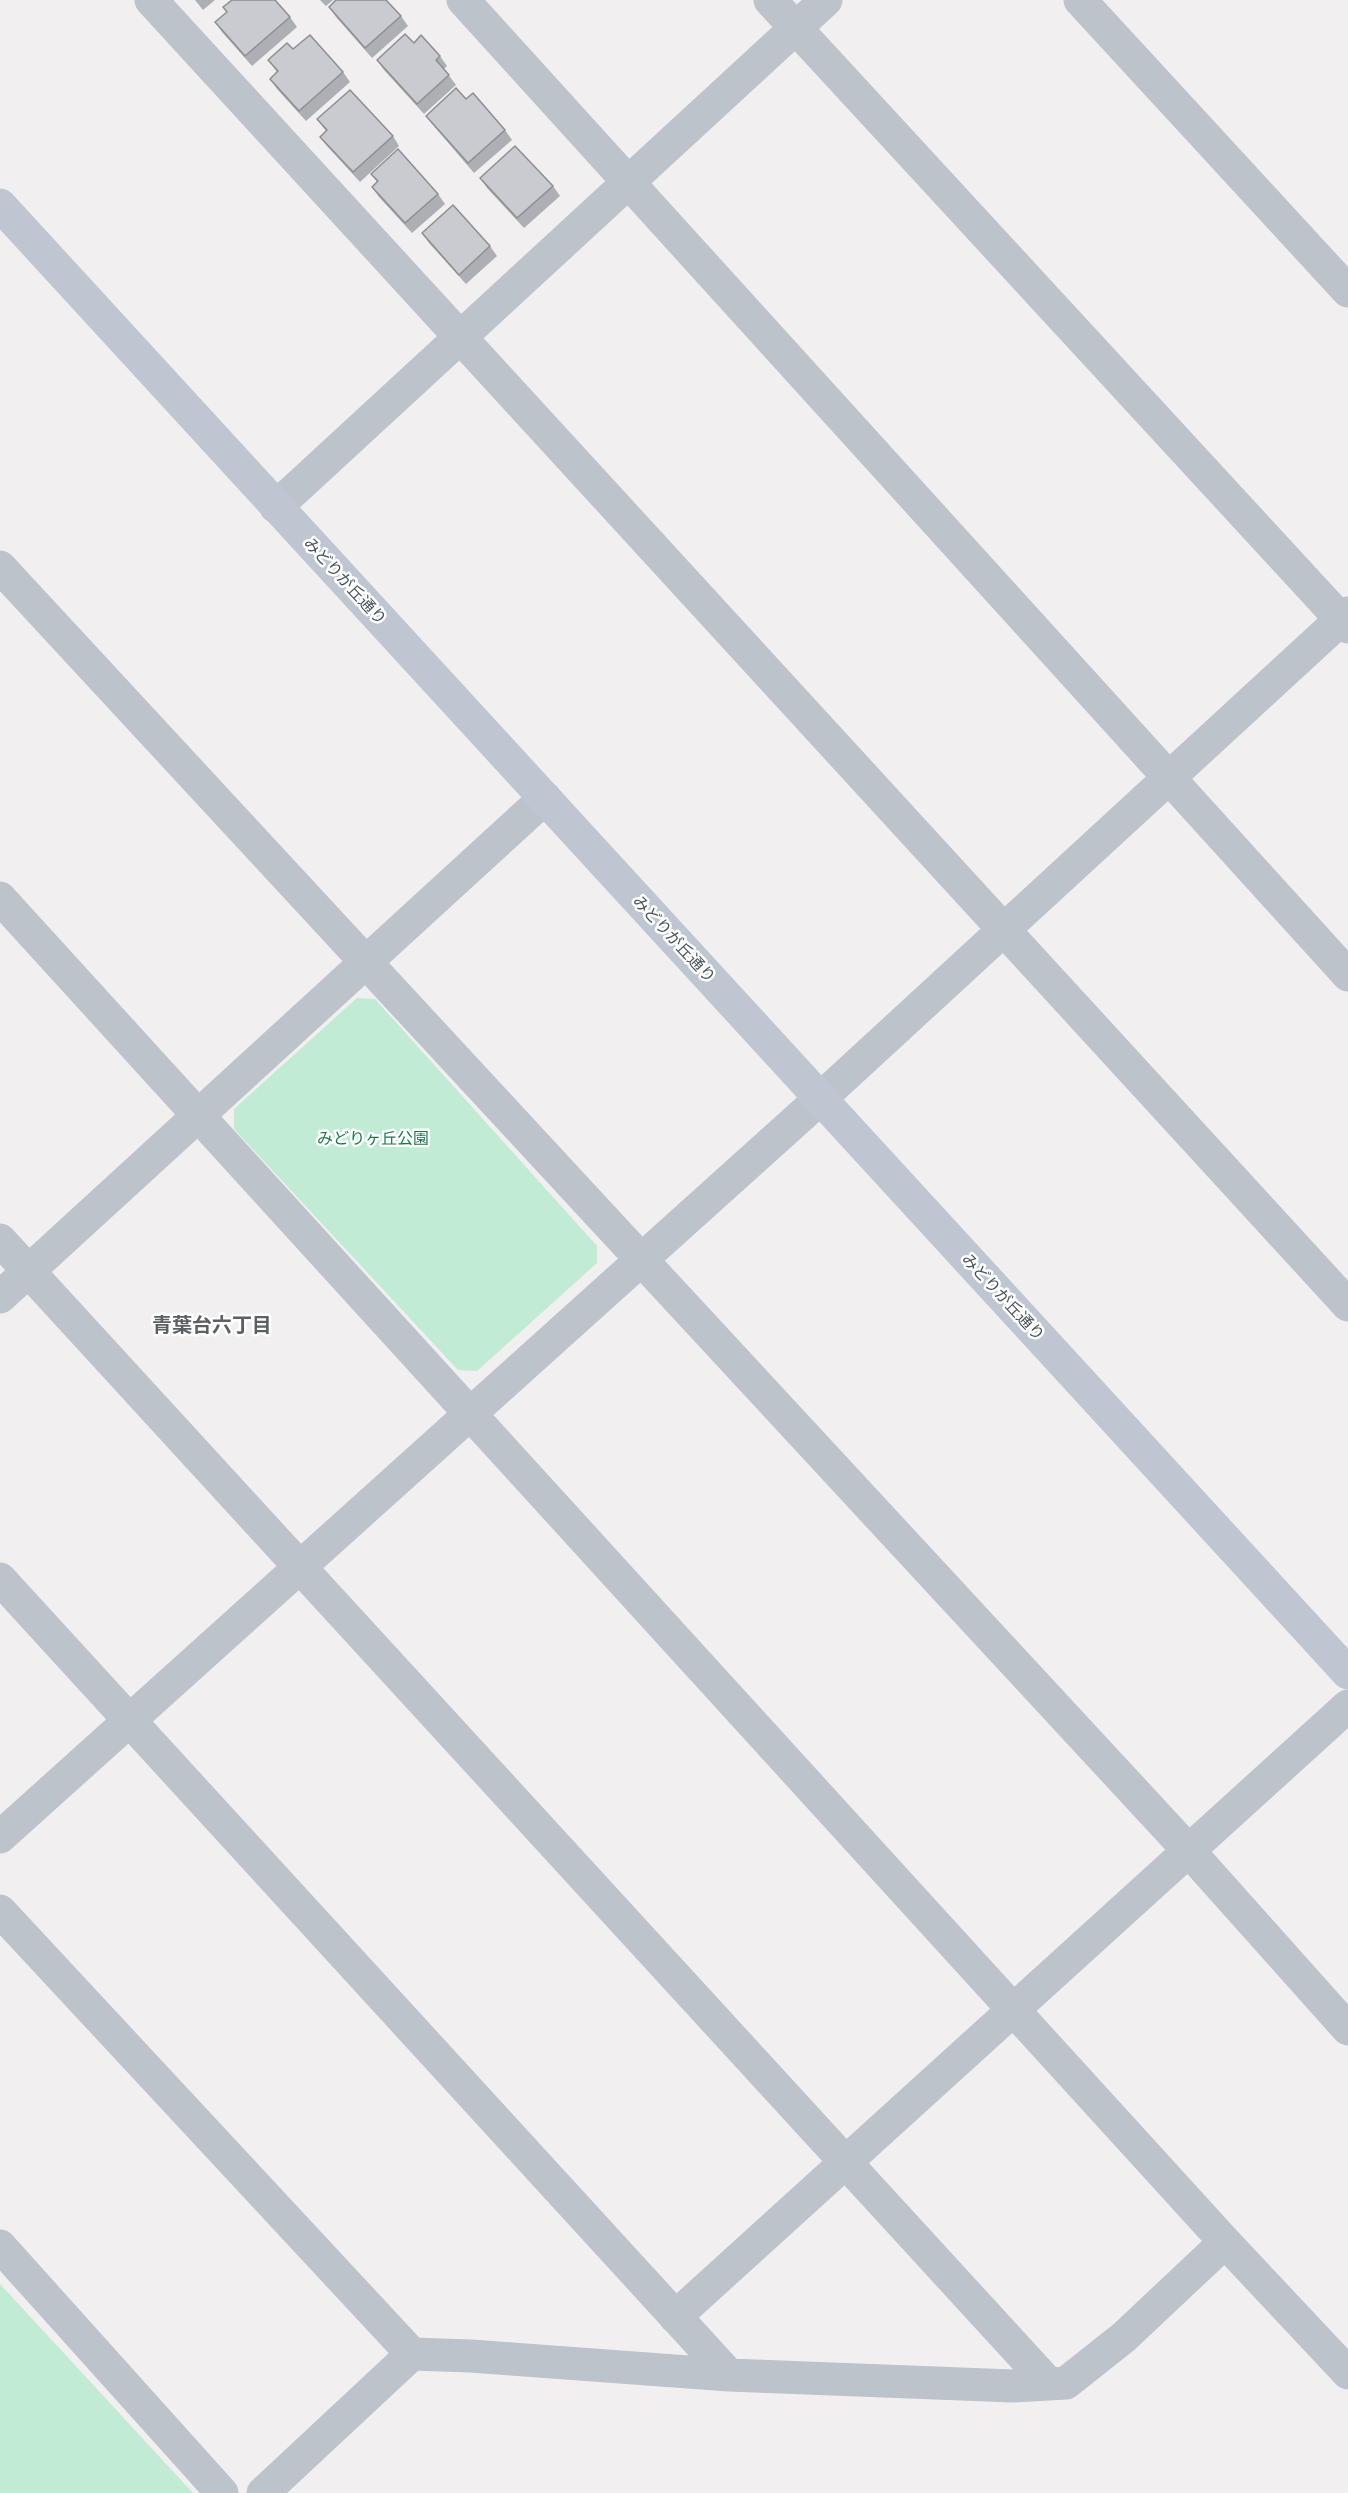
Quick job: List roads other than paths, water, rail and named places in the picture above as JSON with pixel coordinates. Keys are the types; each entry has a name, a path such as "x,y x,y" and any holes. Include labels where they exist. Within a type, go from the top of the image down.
{"street":[{"path":"151,0 1348,1305"},
{"path":"463,0 1348,975"},
{"path":"0,1837 821,1098 1169,778 1346,620 770,0"},
{"path":"276,507 826,0"},
{"path":"1080,0 1348,291"},
{"name":"みどりが丘通り","path":"2,211 545,798 1348,1673"},
{"path":"0,567 1189,1851 1348,2028"},
{"path":"0,1297 545,798"},
{"path":"0,898 1225,2242 1348,2373"},
{"path":"0,1240 1049,2384"},
{"path":"0,1580 729,2375"},
{"path":"675,2317 1348,1706"},
{"path":"0,1911 412,2354"},
{"path":"263,2493 412,2354 471,2356 729,2375 1013,2386 1066,2383 1124,2337 1225,2242"},
{"path":"0,2246 222,2493"}],"district":[{"name":"青葉台六丁目","path":"212,1325"}],"park label":[{"name":"みどりヶ丘公園","path":"373,1139"}]}
